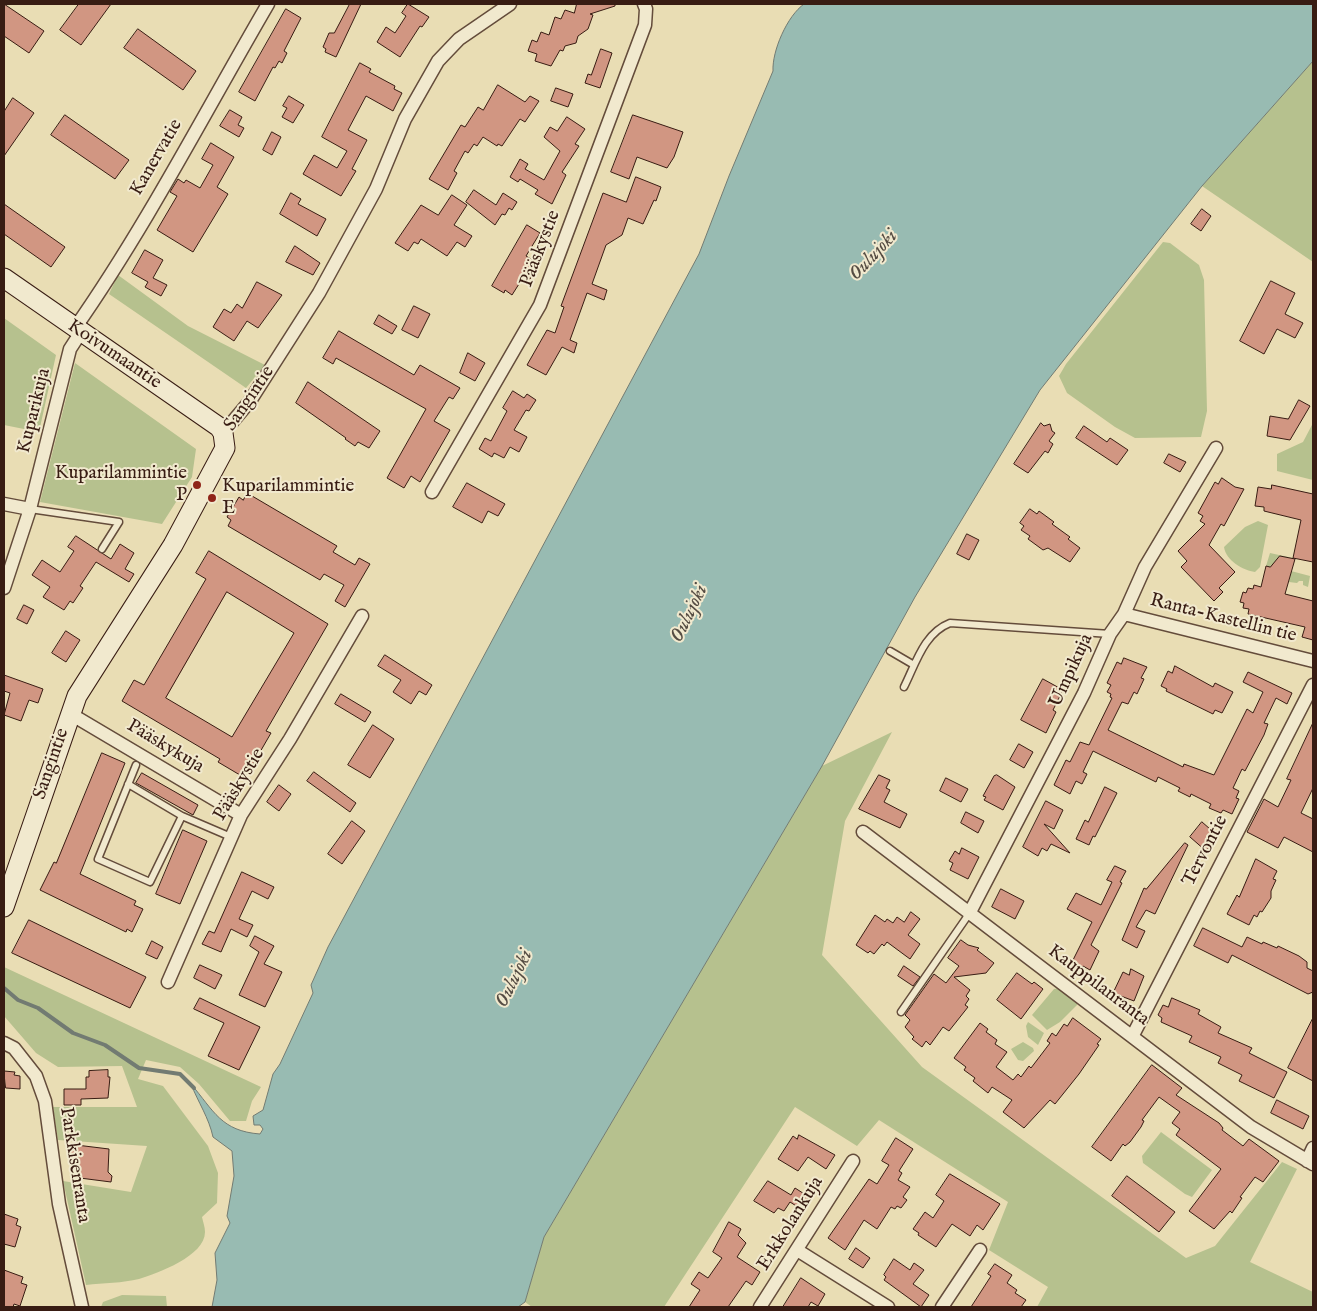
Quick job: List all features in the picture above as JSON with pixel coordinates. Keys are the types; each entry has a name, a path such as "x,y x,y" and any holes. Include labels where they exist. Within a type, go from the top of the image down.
{"street":[{"name":"Kanervatie","path":"78,330 268,4"},
{"name":"Sangintie","path":"4,907 69,712 92,671 173,546 219,464 226,448 224,433 250,401 319,293 376,189 405,119 438,61 459,39 510,4"},
{"name":"Pääskystie","path":"432,492 540,305 646,25 646,9 644,4"},
{"name":"Koivumaantie","path":"4,278 210,420 224,433"},
{"name":"Kuparikuja","path":"4,588 30,509 70,349 78,330"},
{"name":"Umpikuja","path":"970,914 1084,693 1110,634 1124,614 1145,567 1216,448"},
{"path":"4,504 30,509"},
{"name":"Ranta-Kastellin tie","path":"1124,614 1313,661"},
{"name":"Pääskystie","path":"168,982 241,815 290,739 362,616"},
{"name":"Tervontie","path":"1133,1035 1313,685"},
{"name":"Pääskykuja","path":"69,712 241,815"},
{"name":"Kauppilanranta","path":"863,832 1133,1035 1251,1127 1310,1162"},
{"name":"Parkkisenranta","path":"4,1043 14,1048 36,1076 45,1101 60,1204 82,1307"},
{"path":"1310,1162 1313,1148"},
{"name":"Erkkolankuja","path":"760,1307 853,1161"},
{"path":"797,1250 888,1307"},
{"path":"942,1307 980,1250"}],"lane":[{"path":"30,509 119,522 102,550"},
{"path":"904,687 928,639 937,628 950,623 1110,634"},
{"path":"890,651 914,666"},
{"path":"136,765 98,859 150,882 182,816"},
{"path":"128,784 182,816 231,837"},
{"path":"901,1012 970,914"}],"green space":[{"path":"1313,61 1313,262 1202,186"},
{"path":"1163,242 1170,243 1199,265 1204,280 1207,411 1201,437 1135,438 1115,427 1067,393 1059,376 1066,364"},
{"path":"118,275 188,326 265,365 246,388 109,294"},
{"path":"4,318 56,355 39,432 4,425"},
{"path":"75,363 196,449 192,477 162,524 40,502"},
{"path":"1313,423 1313,480 1277,471 1277,454 1303,442"},
{"path":"1258,521 1268,525 1260,567 1255,572 1245,569 1232,561 1225,552 1224,547 1245,527"},
{"path":"1270,553 1293,558 1291,571 1310,576 1308,587 1303,585 1303,581 1297,583 1289,582 1291,573 1266,566"},
{"path":"892,732 845,821 822,955 922,1067 1186,1258 1215,1246 1282,1162 1297,1169 1250,1262 1313,1292 1313,1307 1037,1307 1048,1287 989,1250 1008,1202 879,1120 857,1146 795,1107 664,1307 532,1307 525,1302 544,1237 822,766"},
{"path":"4,967 261,1087 252,1101 246,1121 230,1121 199,1084 180,1067 146,1060 138,1079 163,1086 208,1146 218,1173 217,1203 202,1217 205,1232 203,1241 189,1256 168,1268 139,1279 86,1285 63,1181 131,1192 147,1146 58,1140 53,1107 137,1107 122,1066 58,1067 36,1053 4,1016"},
{"path":"1059,988 1077,1001 1077,1005 1060,1022 1047,1030 1032,1015 1054,989"},
{"path":"1028,1022 1044,1033 1038,1045 1028,1037 1026,1026"},
{"path":"1023,1042 1033,1048 1034,1051 1023,1061 1018,1060 1011,1049"},
{"path":"1161,1132 1212,1170 1192,1197 1185,1194 1143,1163 1142,1156"},
{"path":"122,1295 166,1296 167,1307 101,1307 103,1302"}],"water":[{"name":"Oulujoki","path":"804,4 1313,4 1313,61 1202,186 1040,390 915,597 822,766 544,1237 525,1302 518,1307 212,1307 217,1280 215,1253 230,1223 227,1216 234,1176 232,1151 213,1137 191,1084 213,1111 227,1124 236,1129 260,1134 263,1129 260,1125 254,1125 253,1116 263,1110 273,1074 280,1064 313,993 311,985 328,947 699,254 773,71 775,54 782,34 786,25"}],"building":[{"path":"4,4 44,31 29,53 4,36"},
{"path":"79,4 111,4 81,45 60,30"},
{"path":"350,4 361,4 336,57 325,52 326,49 323,47 329,33 334,33"},
{"path":"408,4 429,17 422,27 420,26 400,57 377,42 386,27 395,33 406,16 402,13"},
{"path":"577,4 615,4 615,6 590,14 593,15 588,29 578,36 576,43 565,46 563,51 560,50 551,66 535,61 537,54 528,51 532,40 537,42 541,32 549,35 555,17 561,19 565,10 574,13"},
{"path":"286,9 301,18 284,51 287,53 282,63 279,61 275,68 273,67 255,101 239,92"},
{"path":"138,29 196,71 183,90 124,48"},
{"path":"601,49 612,53 600,88 585,83 588,74 591,75"},
{"path":"360,63 371,69 369,72 395,86 394,89 402,93 393,111 366,96 348,130 367,140 352,169 356,171 341,196 303,174 314,155 337,168 347,151 322,137"},
{"path":"498,85 525,102 530,96 539,101 525,122 520,119 502,146 498,144 497,146 483,137 477,146 474,144 468,153 465,151 454,171 457,173 448,190 429,179 461,125 465,127 478,107 483,110"},
{"path":"556,88 573,94 568,107 551,101"},
{"path":"289,96 304,105 293,123 282,117 287,108 283,106"},
{"path":"13,98 34,113 4,156 4,112"},
{"path":"230,110 242,117 238,125 244,128 239,137 220,126"},
{"path":"65,115 129,160 115,179 51,135"},
{"path":"633,115 683,132 674,157 667,168 637,157 629,179 611,172"},
{"path":"567,117 585,129 575,144 579,146 562,172 566,175 552,204 535,194 538,190 520,179 518,182 510,177 520,159 528,164 525,169 544,180 560,151 544,137 550,127 557,131"},
{"path":"272,132 281,137 272,155 263,150"},
{"path":"211,143 234,157 217,187 228,194 193,252 157,230 177,196 170,192 178,179 184,183 186,180 200,188 213,165 202,159"},
{"path":"636,177 661,187 656,201 654,200 643,224 628,218 622,235 606,245 592,284 607,290 604,300 587,293 570,340 577,343 574,353 562,347 546,375 527,365 547,330 555,333 564,307 561,306 603,193 626,202"},
{"path":"474,190 496,205 503,193 517,202 512,210 509,208 505,215 502,214 495,225 466,202"},
{"path":"291,193 301,199 298,204 326,219 317,236 280,214"},
{"path":"452,195 467,205 454,225 472,236 465,247 457,242 447,256 421,239 418,244 414,242 408,251 395,243 421,205 438,215"},
{"path":"4,204 65,247 51,267 4,234"},
{"path":"1202,209 1211,216 1201,231 1191,224"},
{"path":"527,225 540,233 526,256 539,264 530,279 524,276 512,295 505,290 504,293 492,286"},
{"path":"295,246 320,263 313,275 286,262"},
{"path":"145,250 163,260 153,278 167,285 161,296 145,287 148,282 132,273"},
{"path":"1271,281 1295,293 1285,314 1303,323 1295,338 1277,329 1264,354 1240,341"},
{"path":"257,282 282,295 258,328 247,321 234,341 213,327 224,309 231,313 237,304 242,308"},
{"path":"414,306 430,314 418,338 402,330"},
{"path":"379,315 397,326 392,334 374,324"},
{"path":"339,331 414,375 420,365 460,388 453,399 449,397 434,421 450,430 420,482 411,476 404,488 387,478 426,409 336,358 333,364 323,358"},
{"path":"468,353 485,363 475,381 460,373"},
{"path":"308,382 380,431 369,448 358,442 355,446 296,403"},
{"path":"513,391 524,398 527,394 536,400 529,411 526,410 514,430 527,437 519,452 510,447 504,458 494,453 492,457 479,449 485,438 491,441 507,411 503,408"},
{"path":"1299,400 1310,406 1290,440 1267,436 1270,416 1288,419"},
{"path":"1041,423 1044,426 1050,424 1052,431 1055,433 1049,441 1053,444 1048,453 1045,451 1028,473 1014,464"},
{"path":"1084,426 1107,442 1110,438 1128,450 1117,465 1076,438"},
{"path":"1169,454 1186,462 1180,472 1164,463"},
{"path":"1222,478 1235,487 1244,489 1224,526 1221,524 1209,545 1235,572 1219,588 1223,592 1214,601 1181,567 1187,561 1178,551 1205,524 1200,521 1203,516 1198,513 1215,482 1218,484"},
{"path":"467,483 505,504 498,516 488,511 482,523 453,507"},
{"path":"1272,485 1313,494 1313,562 1293,558 1301,520 1264,511 1264,507 1255,506 1258,487 1271,489"},
{"path":"247,493 337,546 333,552 355,565 359,558 370,564 345,607 335,601 344,585 324,574 320,580 228,526 231,520 227,517 239,497 243,500"},
{"path":"1030,509 1037,514 1039,511 1054,522 1052,524 1070,537 1068,539 1080,548 1070,562 1048,548 1043,550 1028,539 1030,536 1021,530 1024,526 1020,523"},
{"path":"967,534 979,540 969,560 957,554"},
{"path":"76,536 111,559 120,544 134,553 125,569 134,574 129,582 96,562 80,586 83,588 73,603 70,601 64,610 43,597 50,587 32,575 42,560 60,572 74,551 68,547"},
{"path":"209,551 328,624 266,731 271,733 245,778 218,762 220,759 122,701 134,680 144,685 206,579 196,573","holes":["227,592 294,633 232,737 166,698"]},
{"path":"1280,556 1295,559 1285,594 1313,601 1313,640 1302,637 1305,627 1248,614 1249,609 1243,608 1244,603 1240,602 1243,592 1246,593 1248,588 1253,589 1254,585 1261,587 1266,566 1270,567"},
{"path":"24,605 34,610 27,624 17,619"},
{"path":"66,631 80,640 66,662 52,653"},
{"path":"385,655 432,685 426,695 419,691 411,704 393,692 401,680 378,666"},
{"path":"1124,658 1147,667 1141,678 1144,679 1137,694 1134,692 1128,704 1122,702 1108,730 1183,767 1184,764 1214,775 1247,709 1253,713 1263,692 1243,682 1248,672 1292,693 1287,704 1276,698 1264,723 1268,724 1264,735 1245,771 1242,769 1233,788 1239,791 1236,798 1239,799 1232,814 1223,810 1221,813 1209,808 1211,804 1191,794 1190,797 1178,791 1180,788 1158,777 1156,782 1093,751 1083,772 1087,774 1082,784 1076,781 1070,794 1054,785 1066,760 1070,762 1080,742 1089,745 1112,698 1110,697 1111,694 1107,692 1111,685 1107,683 1117,662 1121,664"},
{"path":"1175,666 1213,687 1215,683 1233,692 1222,713 1215,710 1213,714 1166,691 1167,689 1161,686 1168,671 1172,673"},
{"path":"4,675 43,689 38,703 29,700 21,721 4,715 10,693 4,691"},
{"path":"1043,679 1063,690 1053,710 1056,712 1046,733 1021,720"},
{"path":"341,694 371,712 365,722 335,704"},
{"path":"1313,723 1313,788 1301,813 1313,819 1313,852 1284,837 1278,848 1247,832 1264,799 1278,807 1291,780 1287,779"},
{"path":"373,725 394,739 370,778 348,765"},
{"path":"1019,744 1033,752 1024,768 1010,760"},
{"path":"102,753 125,763 80,874 136,901 134,905 143,909 132,932 127,929 126,932 40,890 54,862 56,863"},
{"path":"314,772 356,803 350,812 307,781"},
{"path":"142,773 198,805 193,815 136,783"},
{"path":"879,775 890,780 886,788 890,790 884,802 907,814 900,828 859,809"},
{"path":"997,775 1015,787 1003,810 984,800 986,797 983,796 994,776"},
{"path":"946,778 968,789 961,802 940,791"},
{"path":"279,785 291,794 279,811 267,802"},
{"path":"1105,787 1117,793 1089,845 1076,839 1085,820 1088,822"},
{"path":"1046,801 1063,810 1054,829 1044,824 1070,853 1051,844 1047,851 1042,848 1038,856 1023,847"},
{"path":"966,812 984,821 978,833 961,823"},
{"path":"352,821 365,831 342,864 328,854"},
{"path":"1202,822 1218,836 1206,851 1190,837"},
{"path":"183,830 207,841 180,904 156,894"},
{"path":"1185,843 1188,845 1155,914 1146,910 1136,927 1145,931 1137,948 1122,940 1144,888 1146,889"},
{"path":"962,848 979,857 968,879 950,870 953,863 949,861 955,851 959,854"},
{"path":"1256,859 1277,871 1273,879 1276,880 1271,891 1271,898 1257,917 1254,915 1249,925 1227,914 1237,895 1239,897"},
{"path":"1115,866 1126,871 1120,882 1122,883 1091,945 1099,951 1090,970 1072,962 1092,922 1067,909 1076,893 1101,905 1112,882 1107,880"},
{"path":"242,872 274,887 268,899 252,891 239,919 253,925 247,937 231,929 221,952 202,944 209,931 214,933"},
{"path":"1001,889 1024,901 1015,919 992,907"},
{"path":"911,912 920,919 908,935 920,944 910,959 887,942 884,946 882,944 874,954 870,951 868,953 856,945 875,915 885,922 887,919 893,923 897,917 904,922"},
{"path":"29,920 146,977 130,1008 12,953"},
{"path":"1203,928 1242,947 1247,937 1262,944 1263,942 1277,948 1278,946 1299,956 1307,962 1307,968 1313,971 1313,992 1308,994 1232,955 1228,963 1194,946"},
{"path":"255,936 274,946 264,964 282,972 265,1007 239,995 259,952 250,946"},
{"path":"961,940 968,945 979,948 977,950 994,963 986,973 954,977 970,990 966,996 969,999 965,1005 968,1007 949,1031 943,1027 930,1045 926,1041 922,1047 912,1039 914,1037 905,1027 910,1020 905,1015 934,974 946,983 959,966 948,958"},
{"path":"152,941 163,947 157,959 146,954"},
{"path":"200,965 222,975 215,989 194,978"},
{"path":"904,966 920,977 913,986 898,976"},
{"path":"1131,969 1144,976 1134,1001 1113,993 1123,972 1129,975"},
{"path":"1017,973 1032,984 1034,982 1043,989 1021,1019 997,1000"},
{"path":"200,998 260,1027 239,1070 208,1056 224,1023 194,1009"},
{"path":"1172,998 1200,1010 1198,1014 1221,1027 1218,1033 1252,1048 1249,1053 1287,1072 1274,1098 1239,1081 1242,1075 1218,1063 1221,1057 1189,1042 1192,1036 1161,1022 1162,1018 1158,1015 1163,1005 1168,1007"},
{"path":"1073,1018 1101,1039 1097,1044 1099,1045 1055,1104 1050,1100 1024,1128 1003,1112 1012,1100 992,1087 988,1093 973,1081 975,1078 964,1070 966,1067 954,1058 980,1023 988,1029 986,1032 997,1040 995,1044 1007,1052 996,1067 1013,1080 1018,1074 1021,1077 1029,1066 1031,1068 1050,1043 1047,1041 1052,1033 1056,1036 1064,1024 1067,1026"},
{"path":"1313,1018 1313,1081 1288,1068"},
{"path":"1152,1065 1182,1088 1176,1095 1219,1123 1223,1128 1222,1130 1243,1146 1249,1139 1279,1161 1263,1182 1255,1177 1240,1197 1242,1198 1232,1213 1230,1211 1214,1229 1189,1211 1221,1169 1176,1135 1180,1129 1172,1123 1180,1112 1159,1097 1142,1120 1144,1121 1141,1127 1130,1142 1125,1146 1123,1144 1111,1161 1092,1147"},
{"path":"108,1070 108,1077 110,1077 108,1098 81,1099 81,1105 64,1105 64,1089 86,1089 86,1077 89,1077 89,1071"},
{"path":"4,1071 15,1072 14,1075 20,1076 20,1089 6,1088"},
{"path":"1277,1100 1309,1116 1303,1129 1271,1113"},
{"path":"799,1135 835,1155 826,1169 808,1157 798,1171 778,1159 793,1136 797,1139"},
{"path":"896,1138 913,1149 899,1171 902,1173 898,1180 910,1187 903,1197 907,1200 901,1208 897,1206 895,1209 891,1207 877,1229 864,1220 845,1250 828,1238 869,1179 877,1184 889,1165 882,1161"},
{"path":"68,1144 109,1149 108,1172 112,1176 111,1182 72,1177 73,1166 71,1166"},
{"path":"950,1174 1000,1204 983,1230 977,1225 970,1236 952,1224 936,1247 918,1235 919,1233 913,1229 925,1212 933,1218 944,1201 936,1195"},
{"path":"1127,1176 1175,1212 1159,1232 1112,1196"},
{"path":"768,1181 791,1195 795,1188 809,1197 801,1209 790,1202 784,1211 778,1208 774,1213 754,1201"},
{"path":"4,1214 18,1219 16,1225 21,1227 15,1247 4,1244"},
{"path":"729,1222 741,1229 738,1235 746,1243 737,1257 760,1272 752,1285 746,1281 728,1307 689,1307 700,1290 691,1284 699,1272 708,1278 722,1258 713,1252"},
{"path":"856,1248 870,1258 863,1268 849,1259"},
{"path":"894,1259 910,1270 914,1263 924,1270 913,1284 929,1295 921,1307 884,1280 886,1277 884,1275"},
{"path":"995,1264 1012,1275 1007,1283 1017,1290 1015,1293 1026,1300 1021,1307 971,1307 991,1276 988,1274"},
{"path":"4,1270 23,1277 21,1283 27,1285 20,1306 14,1304 13,1307 4,1307"},
{"path":"801,1278 825,1294 818,1306 811,1302 808,1307 783,1307"}],"waterway":[{"path":"4,988 18,1000 38,1008 73,1033 105,1045 139,1068 180,1074 194,1088"}],"place":[{"name":"Kuparilammintie P","path":"197,485"},
{"name":"Kuparilammintie E","path":"212,498"}]}
